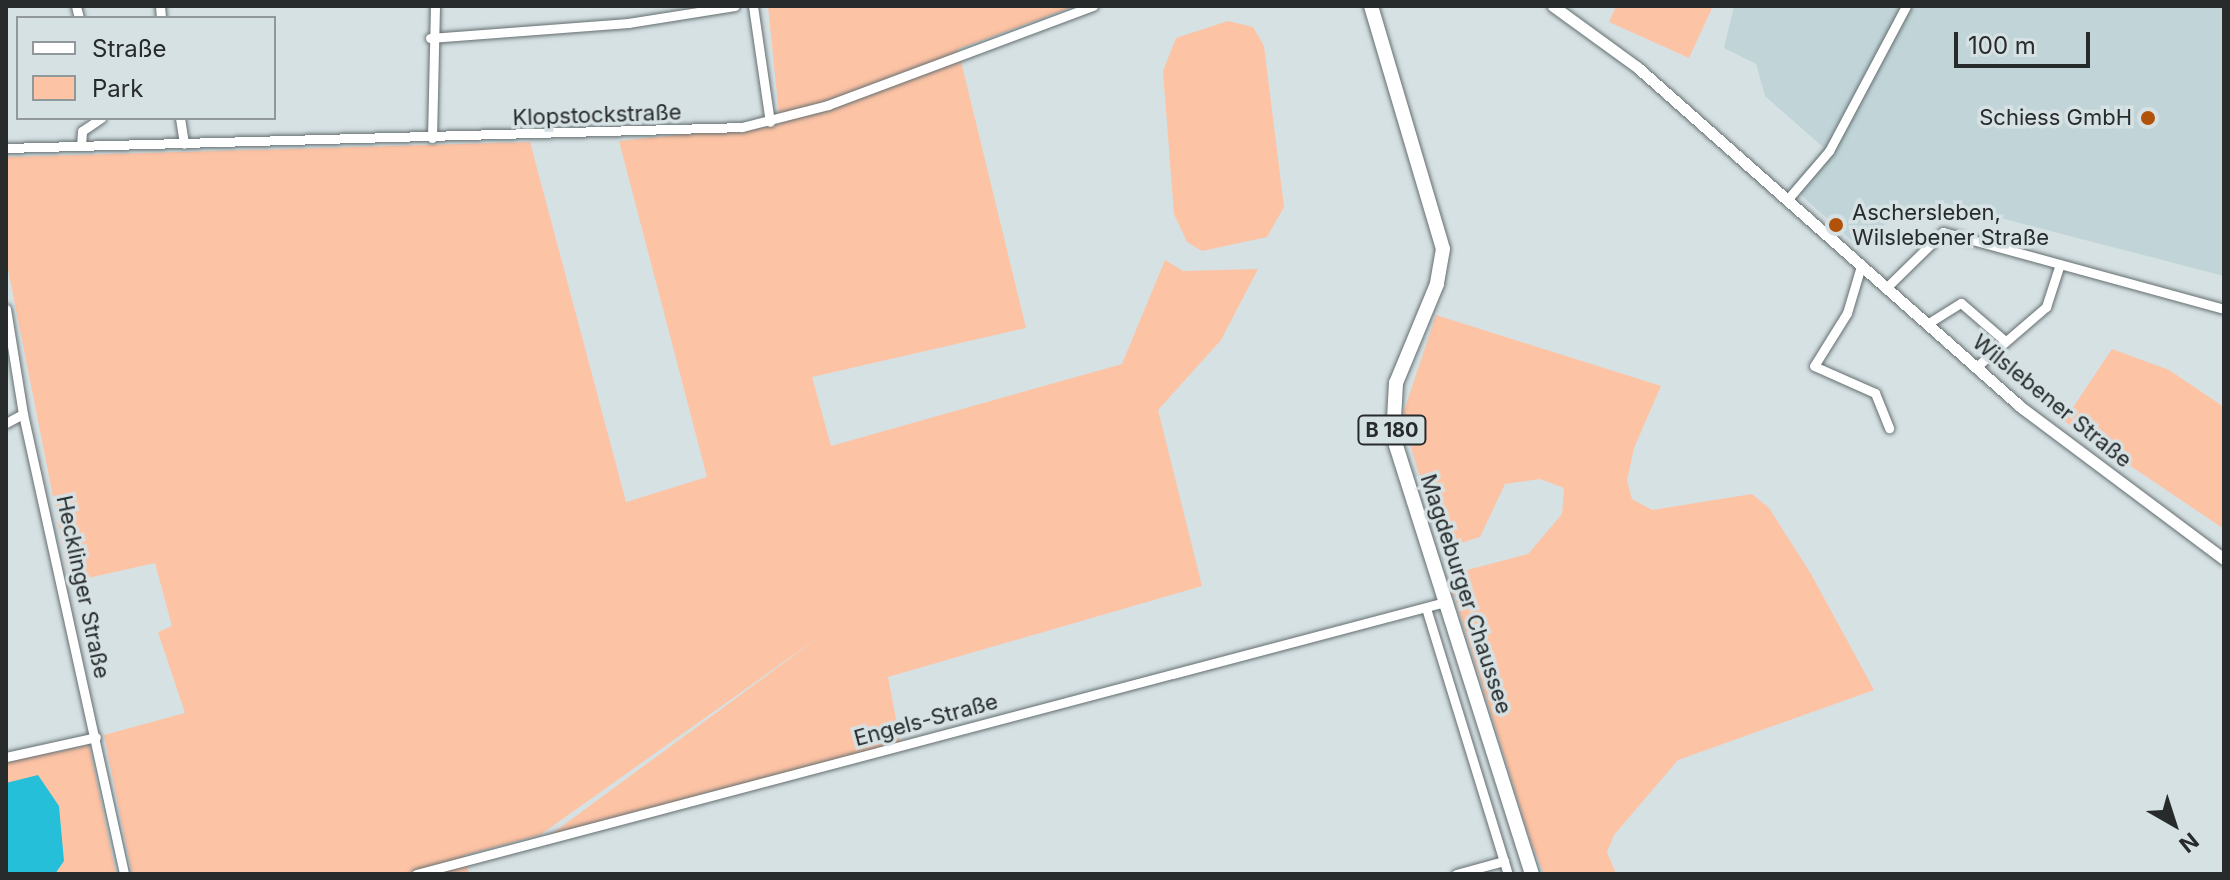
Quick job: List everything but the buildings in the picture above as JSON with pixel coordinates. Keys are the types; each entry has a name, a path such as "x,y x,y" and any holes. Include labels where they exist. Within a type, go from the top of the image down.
{"main road":[{"name":"Magdeburger Chaussee","path":"1371,6 1443,241 1441,271 1400,368 1391,421 1532,874"}],"street":[{"path":"432,138 430,38 435,6"},
{"path":"430,38 628,23 735,6"},
{"path":"753,6 770,122"},
{"name":"Klopstockstraße","path":"6,148 432,138 770,122 1093,6"},
{"name":"Wilslebener Straße","path":"1553,6 1614,48 1978,370 2224,559"},
{"path":"1787,200 1829,151 1906,6"},
{"path":"81,146 82,131 98,120"},
{"path":"180,120 184,144"},
{"path":"1886,288 1937,232 2224,309"},
{"path":"1978,370 2005,341 2046,307 2060,264"},
{"path":"1861,266 1847,313 1814,366 1875,393 1889,428"},
{"path":"1927,324 1961,303 2005,341"},
{"name":"Hecklinger Straße","path":"6,309 23,414 124,874"},
{"path":"6,423 23,414"},
{"name":"Engels-Straße","path":"416,874 1445,602"},
{"path":"1426,608 1508,874"},
{"path":"6,757 96,737"},
{"path":"1456,874 1504,861"}],"shaded area":[{"path":"1734,6 2224,6 2224,276 1939,202 1919,221 1901,209 1861,249 1791,186 1824,148 1765,96 1756,64 1724,48"}],"green space":[{"path":"768,6 1075,6 958,49 1026,328 812,377 831,446 1122,364 1165,260 1183,271 1258,269 1221,340 1158,410 1202,586 888,677 901,745 542,841 823,634 540,835 465,855 469,874 132,874 104,735 185,713 158,632 172,626 155,563 70,582 6,259 6,157 530,142 626,502 707,477 619,141 780,124"},
{"path":"1616,6 1713,6 1689,58 1609,22"},
{"path":"1228,21 1253,27 1264,46 1284,207 1267,237 1202,251 1187,242 1174,214 1163,71 1176,38"},
{"path":"1436,315 1661,386 1634,448 1627,480 1632,499 1652,510 1752,494 1769,508 1811,574 1874,690 1678,760 1614,835 1607,852 1616,874 1544,874 1531,842 1448,575 1528,554 1562,514 1564,488 1540,479 1505,484 1480,537 1441,549 1402,417"},
{"path":"2112,349 2169,370 2224,407 2224,529 2064,421"},
{"path":"89,745 116,874 6,874 6,762"}],"water":[{"path":"38,775 59,806 64,861 55,874 6,874 6,783"}],"place":[{"name":"Schiess GmbH","path":"2148,118"},
{"name":"Aschersleben, Wilslebener Straße","path":"1836,225"}]}
